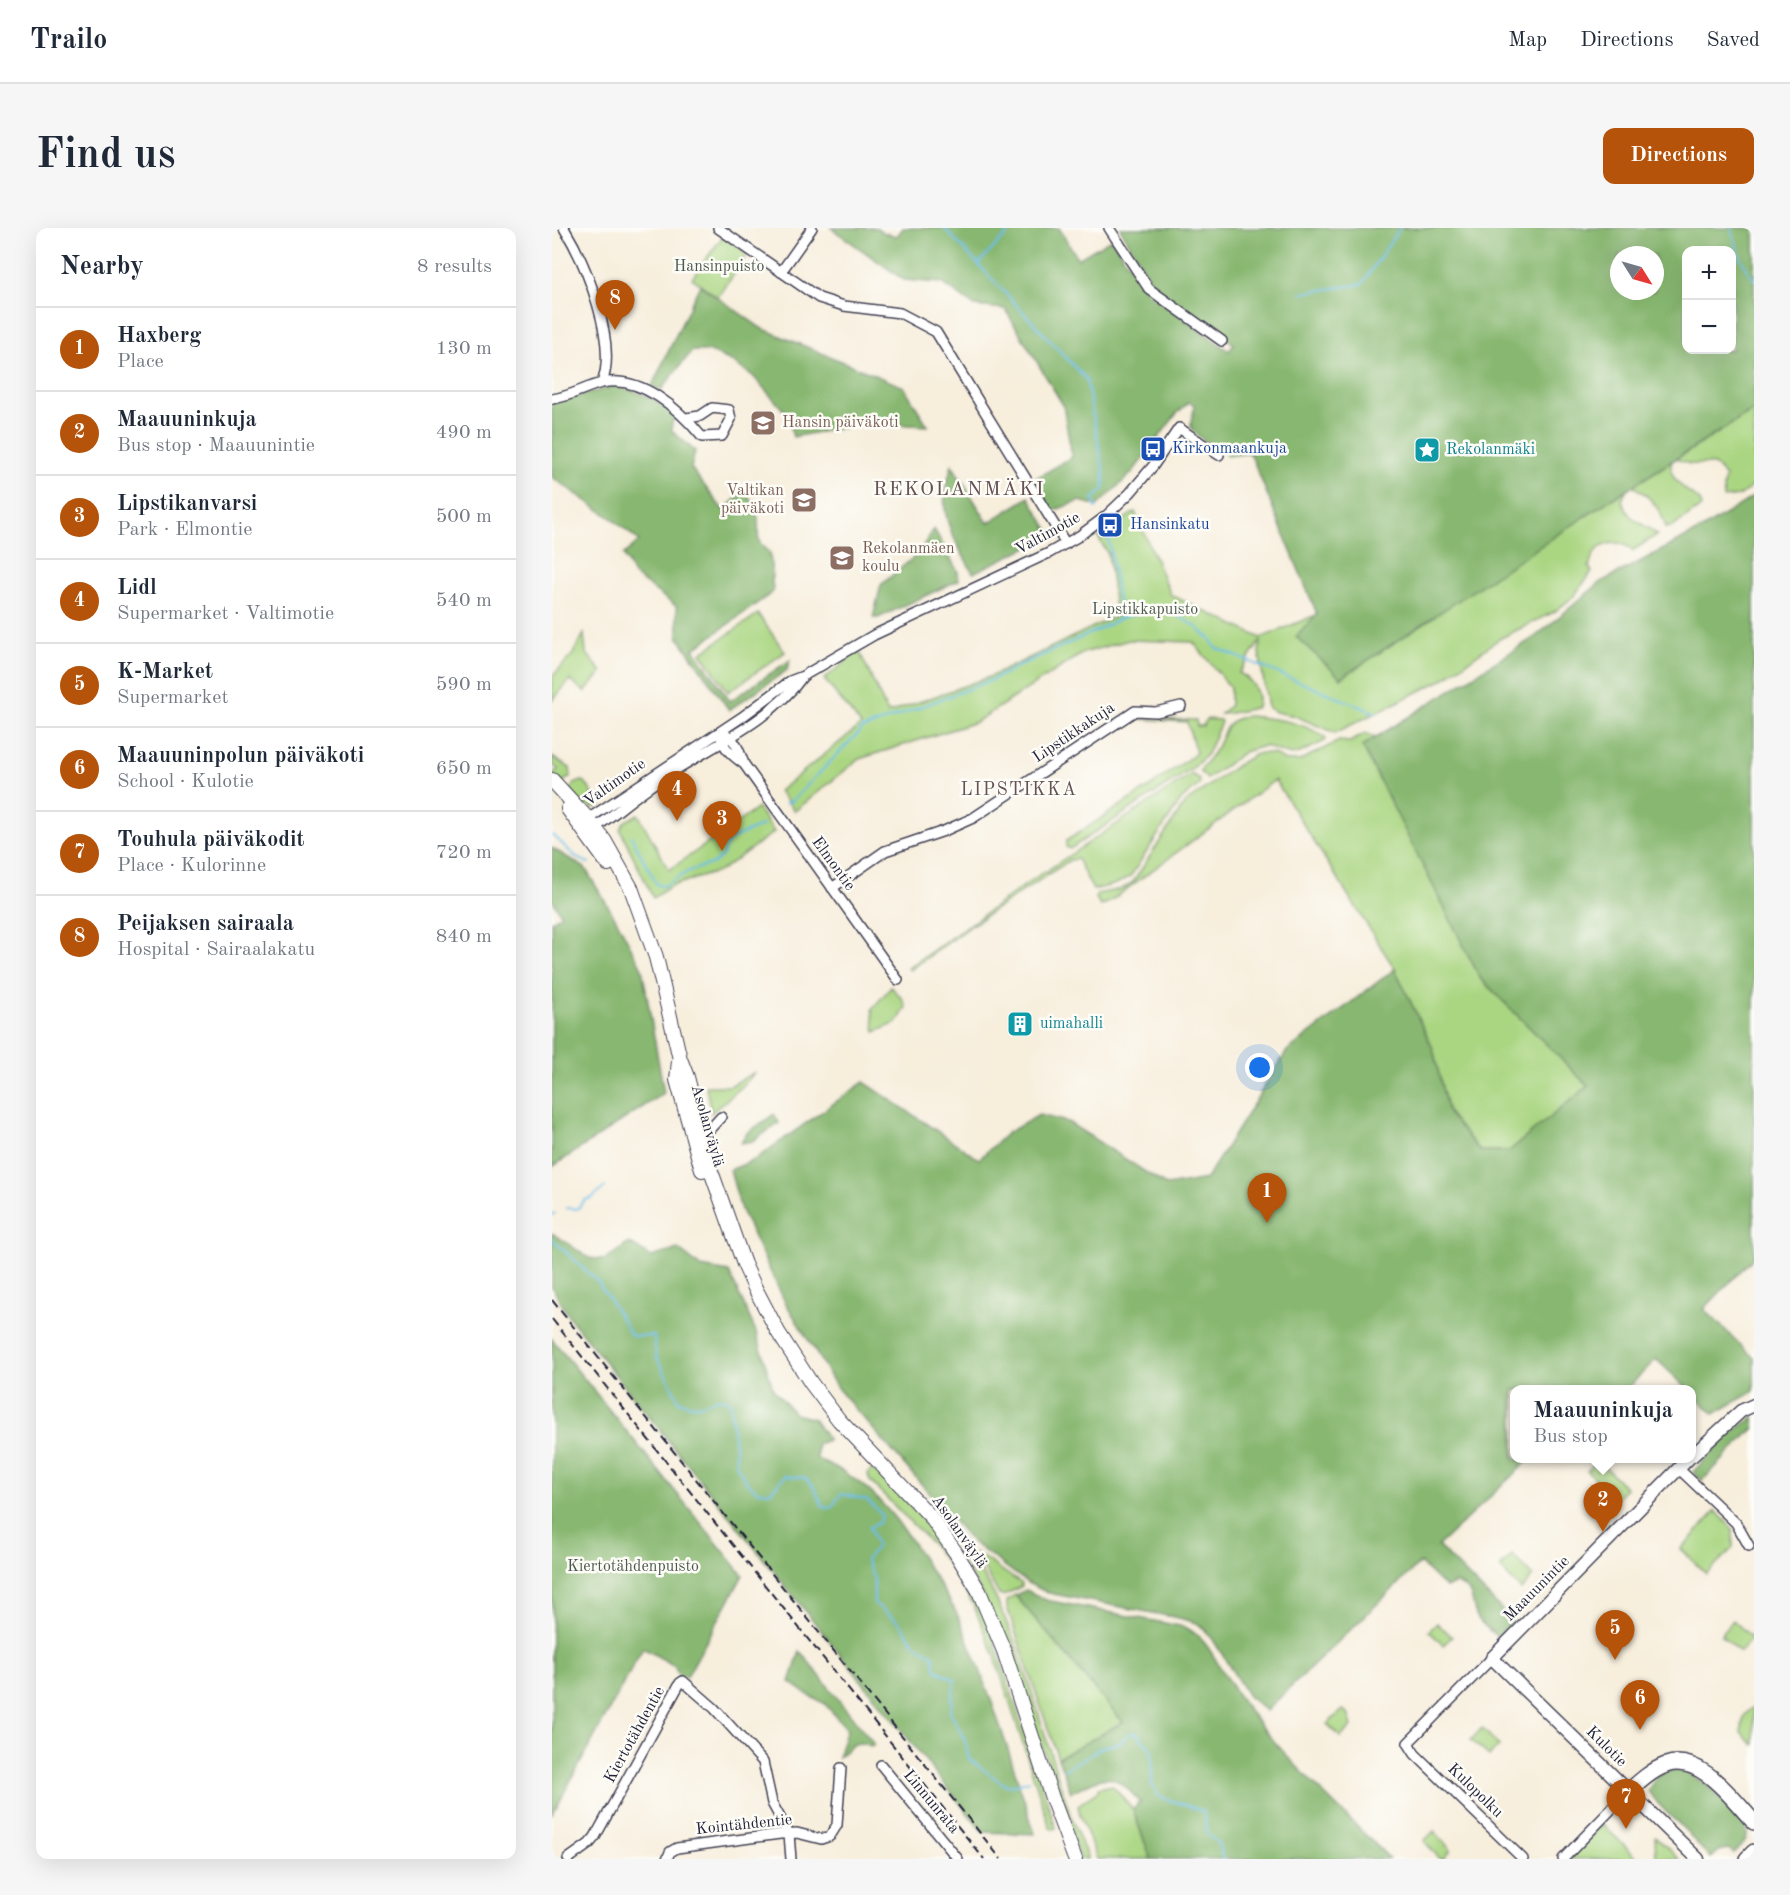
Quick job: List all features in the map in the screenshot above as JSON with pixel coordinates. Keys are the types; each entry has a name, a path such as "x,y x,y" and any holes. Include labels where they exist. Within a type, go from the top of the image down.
{"main road":[{"name":"Asolanväylä","path":"552,780 589,826 626,879 640,914 656,957 680,1059 687,1077 697,1131 744,1264 778,1332 811,1383 839,1420 884,1466 943,1533 979,1591 1004,1651 1052,1798 1075,1859"},
{"name":"Asolanväylä","path":"552,792 589,826"},
{"path":"1628,1792 1660,1767 1685,1762 1711,1777 1754,1822"},
{"path":"1747,1859 1754,1851"}],"street":[{"path":"564,228 582,261 602,323 606,374 602,383"},
{"path":"718,228 819,298 844,306 900,313 936,332 1066,544"},
{"path":"781,272 812,228"},
{"path":"1109,228 1149,289 1222,341"},
{"path":"552,399 602,383 615,383 638,387 672,406 687,418 702,437 722,436 731,419 729,410 712,408 700,416 687,418"},
{"name":"Valtimotie","path":"589,826 790,681 803,676 874,635 1066,544 1106,516 1130,493 1153,466 1179,428 1219,455"},
{"name":"Valtimotie","path":"589,826 773,707 795,688 803,676"},
{"name":"Lipstikkakuja","path":"832,888 885,851 944,831 973,818 1135,711 1156,712 1181,706"},
{"path":"720,731 726,739"},
{"name":"Elmontie","path":"726,739 740,751 744,764 898,980"},
{"name":"Maauunintie","path":"1696,1451 1740,1411 1754,1405"},
{"name":"Maauunintie","path":"1408,1743 1684,1463"},
{"path":"1679,1469 1736,1523 1749,1546"},
{"name":"Kulotie","path":"1492,1658 1697,1858"},
{"name":"Kiertotähdentie","path":"568,1859 590,1844 595,1837 683,1681 714,1708 763,1762 772,1803 789,1834 791,1859"},
{"name":"Kulopolku","path":"1408,1743 1422,1761 1523,1859"},
{"name":"Linnunrata","path":"881,1765 958,1859"},
{"name":"Kointähdentie","path":"667,1859 670,1852 677,1848 789,1834 804,1834 821,1839 830,1836 834,1832 838,1819 841,1768"},
{"path":"1563,1859 1628,1792"}],"green space":[{"path":"831,228 877,228 884,233 897,236 903,228 1059,228 1078,259 1111,239 1148,293 1229,351 1234,344 1153,285 1120,228 1754,228 1754,410 1610,500 1341,678 1296,637 1317,614 1250,453 1227,456 1226,451 1200,438 1192,430 1195,406 1189,402 1177,413 1132,473 1097,506 1080,501 1052,511 1033,480 1072,457 1063,405 1005,309 975,306 942,283 904,280"},
{"name":"Hansinpuisto","path":"723,236 748,254 718,297 692,278"},
{"path":"700,285 761,328 904,387 928,426 869,423 793,437 787,414 753,376 729,360 709,351 692,351 661,390 652,386"},
{"path":"615,386 648,396 676,415 672,423 672,431 695,451 691,468 723,510 745,491 756,511 759,541 770,553 773,592 694,649 730,701 790,660 787,670 729,710 678,637 677,607 634,575 623,555 639,541 611,518 552,477 552,403"},
{"path":"1754,410 1754,485 1739,496 1724,498 1725,477 1717,467 1710,464 1690,464 1676,459"},
{"path":"1672,461 1672,473 1675,479 1700,501 1701,507 1674,526 1666,528 1654,504 1632,486"},
{"path":"952,465 988,523 1029,497 1049,531 1047,538 973,573 957,545 946,514 945,493"},
{"name":"Lipstikkapuisto","path":"1626,490 1622,501 1629,515 1657,535 1632,551 1620,543 1610,543 1601,547 1591,560 1589,567 1592,572 1573,597 1554,612 1499,639 1442,680 1335,733 1295,716 1268,708 1259,652 1261,640 1239,673 1254,687 1258,697 1257,707 1221,714 1230,705 1230,687 1193,642 1129,640 1083,653 976,722 859,759 795,811 779,791 861,725 824,679 859,651 888,713 992,676 1116,616 1108,554 1098,537 1135,512 1171,595 1261,638 1610,500"},
{"path":"1754,496 1754,1257 1704,1309 1754,1358 1754,1391 1714,1414 1696,1397 1696,1385 1684,1385 1656,1359 1631,1385 1510,1385 1510,1463 1526,1463 1438,1546 1513,1621 1497,1637 1478,1618 1471,1596 1466,1589 1456,1583 1446,1588 1420,1563 1266,1711 1248,1696 1212,1638 1197,1623 1048,1593 1028,1583 972,1542 838,1389 785,1302 741,1210 730,1170 754,1160 864,1082 979,1159 1007,1133 1039,1115 1068,1122 1167,1186 1206,1179 1287,1051 1395,969 1433,1049 1448,1113 1480,1151 1509,1151 1588,1086 1480,978 1362,746 1535,637 1601,582 1702,529"},
{"path":"934,529 958,572 959,580 878,618 873,618 881,585 920,552"},
{"path":"758,614 785,652 728,692 701,653"},
{"path":"584,634 586,653 602,672 585,692 570,680 552,701 552,677 573,654"},
{"path":"1248,716 1298,724 1326,738 1325,741 1291,755 1264,746 1244,752 1207,779 1200,771 1214,752 1226,728 1233,721"},
{"path":"1138,719 1196,720 1197,726 1203,726 1206,719 1221,722 1207,754 1192,769 1070,849 1066,847 1066,841 1148,788 1196,753 1187,722"},
{"path":"1365,733 1376,738 1363,746 1480,978 1589,1086 1509,1151 1480,1151 1448,1113 1433,1049 1395,969 1275,780 1109,902 1101,906 1096,898 1097,894 1122,889 1133,882 1185,803 1239,764 1261,753 1274,754 1285,761 1299,761 1339,741 1350,742"},
{"path":"552,757 570,768 571,776 562,783 553,774 558,769 552,764"},
{"path":"1192,774 1199,779 1200,784 1181,800 1130,877 1116,884 1093,890 1077,859 1070,860 975,923 910,970 908,968 1045,871 1047,873 1049,869"},
{"path":"582,781 601,806 587,806 570,791 574,784"},
{"path":"758,808 774,832 720,871 671,886 653,898 620,829 624,822 638,814 669,870"},
{"path":"552,848 585,868 642,968 664,1093 552,1167 552,921 561,915 552,899"},
{"path":"891,987 902,998 906,1007 897,1023 875,1032 872,1009"},
{"path":"755,1072 744,1085 711,1113 706,1086 730,1086"},
{"path":"774,1114 779,1123 753,1141 741,1143 747,1133"},
{"path":"552,1233 589,1258 606,1260 629,1243 651,1257 678,1249 701,1267 729,1272 757,1334 773,1389 795,1414 814,1419 828,1440 817,1444 817,1459 852,1477 893,1516 905,1531 957,1614 991,1700 1035,1834 983,1832 569,1317 552,1287"},
{"name":"Kiertotähdenpuisto","path":"552,1339 743,1575 686,1678 678,1674 675,1666 643,1648 552,1815"},
{"path":"1754,1417 1754,1429 1702,1481 1693,1472 1728,1435"},
{"path":"1595,1463 1601,1463 1626,1488 1616,1500 1587,1471"},
{"path":"872,1469 880,1470 906,1495 943,1542 985,1613 1056,1828 1050,1828 994,1654 973,1604 950,1567 929,1541 870,1481 868,1474"},
{"path":"938,1508 971,1555 999,1605 1023,1667 1064,1796 1088,1859 1080,1859 1006,1639 937,1512"},
{"path":"1716,1511 1733,1529 1733,1548 1706,1574 1681,1549"},
{"path":"975,1552 1022,1586 1003,1596 999,1595"},
{"path":"1512,1555 1533,1576 1521,1590 1500,1568"},
{"path":"1026,1590 1046,1600 1185,1627 1193,1632 1205,1643 1262,1728 1325,1796 1390,1859 1151,1859 1133,1810 1140,1802 1122,1784 1108,1778 1101,1779 1071,1792 1058,1758 1123,1722 1015,1595"},
{"path":"1015,1595 1123,1722 1058,1758 1007,1607 1007,1601"},
{"path":"1733,1620 1752,1638 1740,1652 1721,1635"},
{"path":"1437,1623 1452,1637 1443,1645 1429,1631"},
{"path":"800,1651 874,1744 871,1746 857,1744 838,1757 847,1729 824,1703 790,1682"},
{"path":"1754,1706 1754,1745 1741,1732 1744,1716"},
{"path":"1343,1710 1348,1713 1352,1726 1341,1737 1327,1724"},
{"path":"1482,1728 1499,1746 1489,1756 1471,1740"},
{"path":"1678,1769 1706,1785 1744,1825 1747,1837 1734,1853 1728,1849 1719,1851 1711,1858 1648,1791 1660,1776"},
{"path":"1112,1785 1133,1810 1151,1859 1097,1859 1078,1805 1098,1791 1098,1788"},
{"path":"1602,1824 1638,1859 1569,1859"},
{"path":"1434,1831 1451,1850 1443,1859 1440,1859 1424,1841"},
{"path":"1655,1837 1680,1859 1656,1859"}],"waterway":[{"path":"944,228 1086,379 1104,473 1104,489 1093,499 1096,508"},
{"path":"978,264 1013,228"},
{"path":"1301,293 1362,284 1400,228"},
{"path":"1731,228 1741,259 1754,280"},
{"path":"786,803 793,800 862,729 992,680 1121,618 1107,529"},
{"path":"1121,618 1155,609 1176,615 1194,625 1210,639 1216,648 1376,713"},
{"path":"631,836 657,885 664,886 689,871 714,863 723,855 726,845 733,838 763,825"},
{"path":"552,835 574,855 589,863"},
{"path":"566,1208 577,1209 585,1200 592,1198 605,1187"},
{"path":"552,1239 598,1282 632,1336 654,1336 656,1356 679,1401 694,1405 716,1399 725,1399 730,1402 737,1466 746,1481 757,1491 770,1492 785,1476 805,1478 814,1487 823,1507 831,1508 841,1494 867,1500 882,1515 879,1523 869,1527 877,1546 866,1560 874,1579 874,1603 900,1623 914,1643 933,1655 936,1670 955,1680 950,1712 964,1737 969,1759 1002,1783 1011,1786 1029,1780"},
{"path":"1064,1770 1102,1747 1120,1743 1128,1734 1137,1733 1152,1751 1152,1786 1160,1797 1203,1811 1208,1835 1218,1843 1223,1859"}],"railway":[{"path":"552,1300 1001,1859"},
{"path":"552,1319 984,1859"}],"place":[{"name":"Peijaksen sairaala","path":"615,330"},
{"name":"Hansin päiväkoti","path":"763,423"},
{"name":"Kirkonmaankuja","path":"1153,449"},
{"name":"Rekolanmäki","path":"1427,450"},
{"name":"Valtikan päiväkoti","path":"804,500"},
{"name":"Hansinkatu","path":"1110,525"},
{"name":"Rekolanmäen koulu","path":"842,558"},
{"name":"Lidl","path":"677,821"},
{"name":"Lipstikanvarsi","path":"722,851"},
{"name":"uimahalli","path":"1020,1024"},
{"name":"Haxberg","path":"1267,1223"},
{"name":"Maauuninkuja","path":"1603,1532"},
{"name":"K-Market","path":"1615,1660"},
{"name":"Maauuninpolun päiväkoti","path":"1640,1730"},
{"name":"Touhula päiväkodit","path":"1626,1829"}],"district":[{"name":"REKOLANMÄKI","path":"959,490"},
{"name":"LIPSTIKKA","path":"1019,790"}]}
